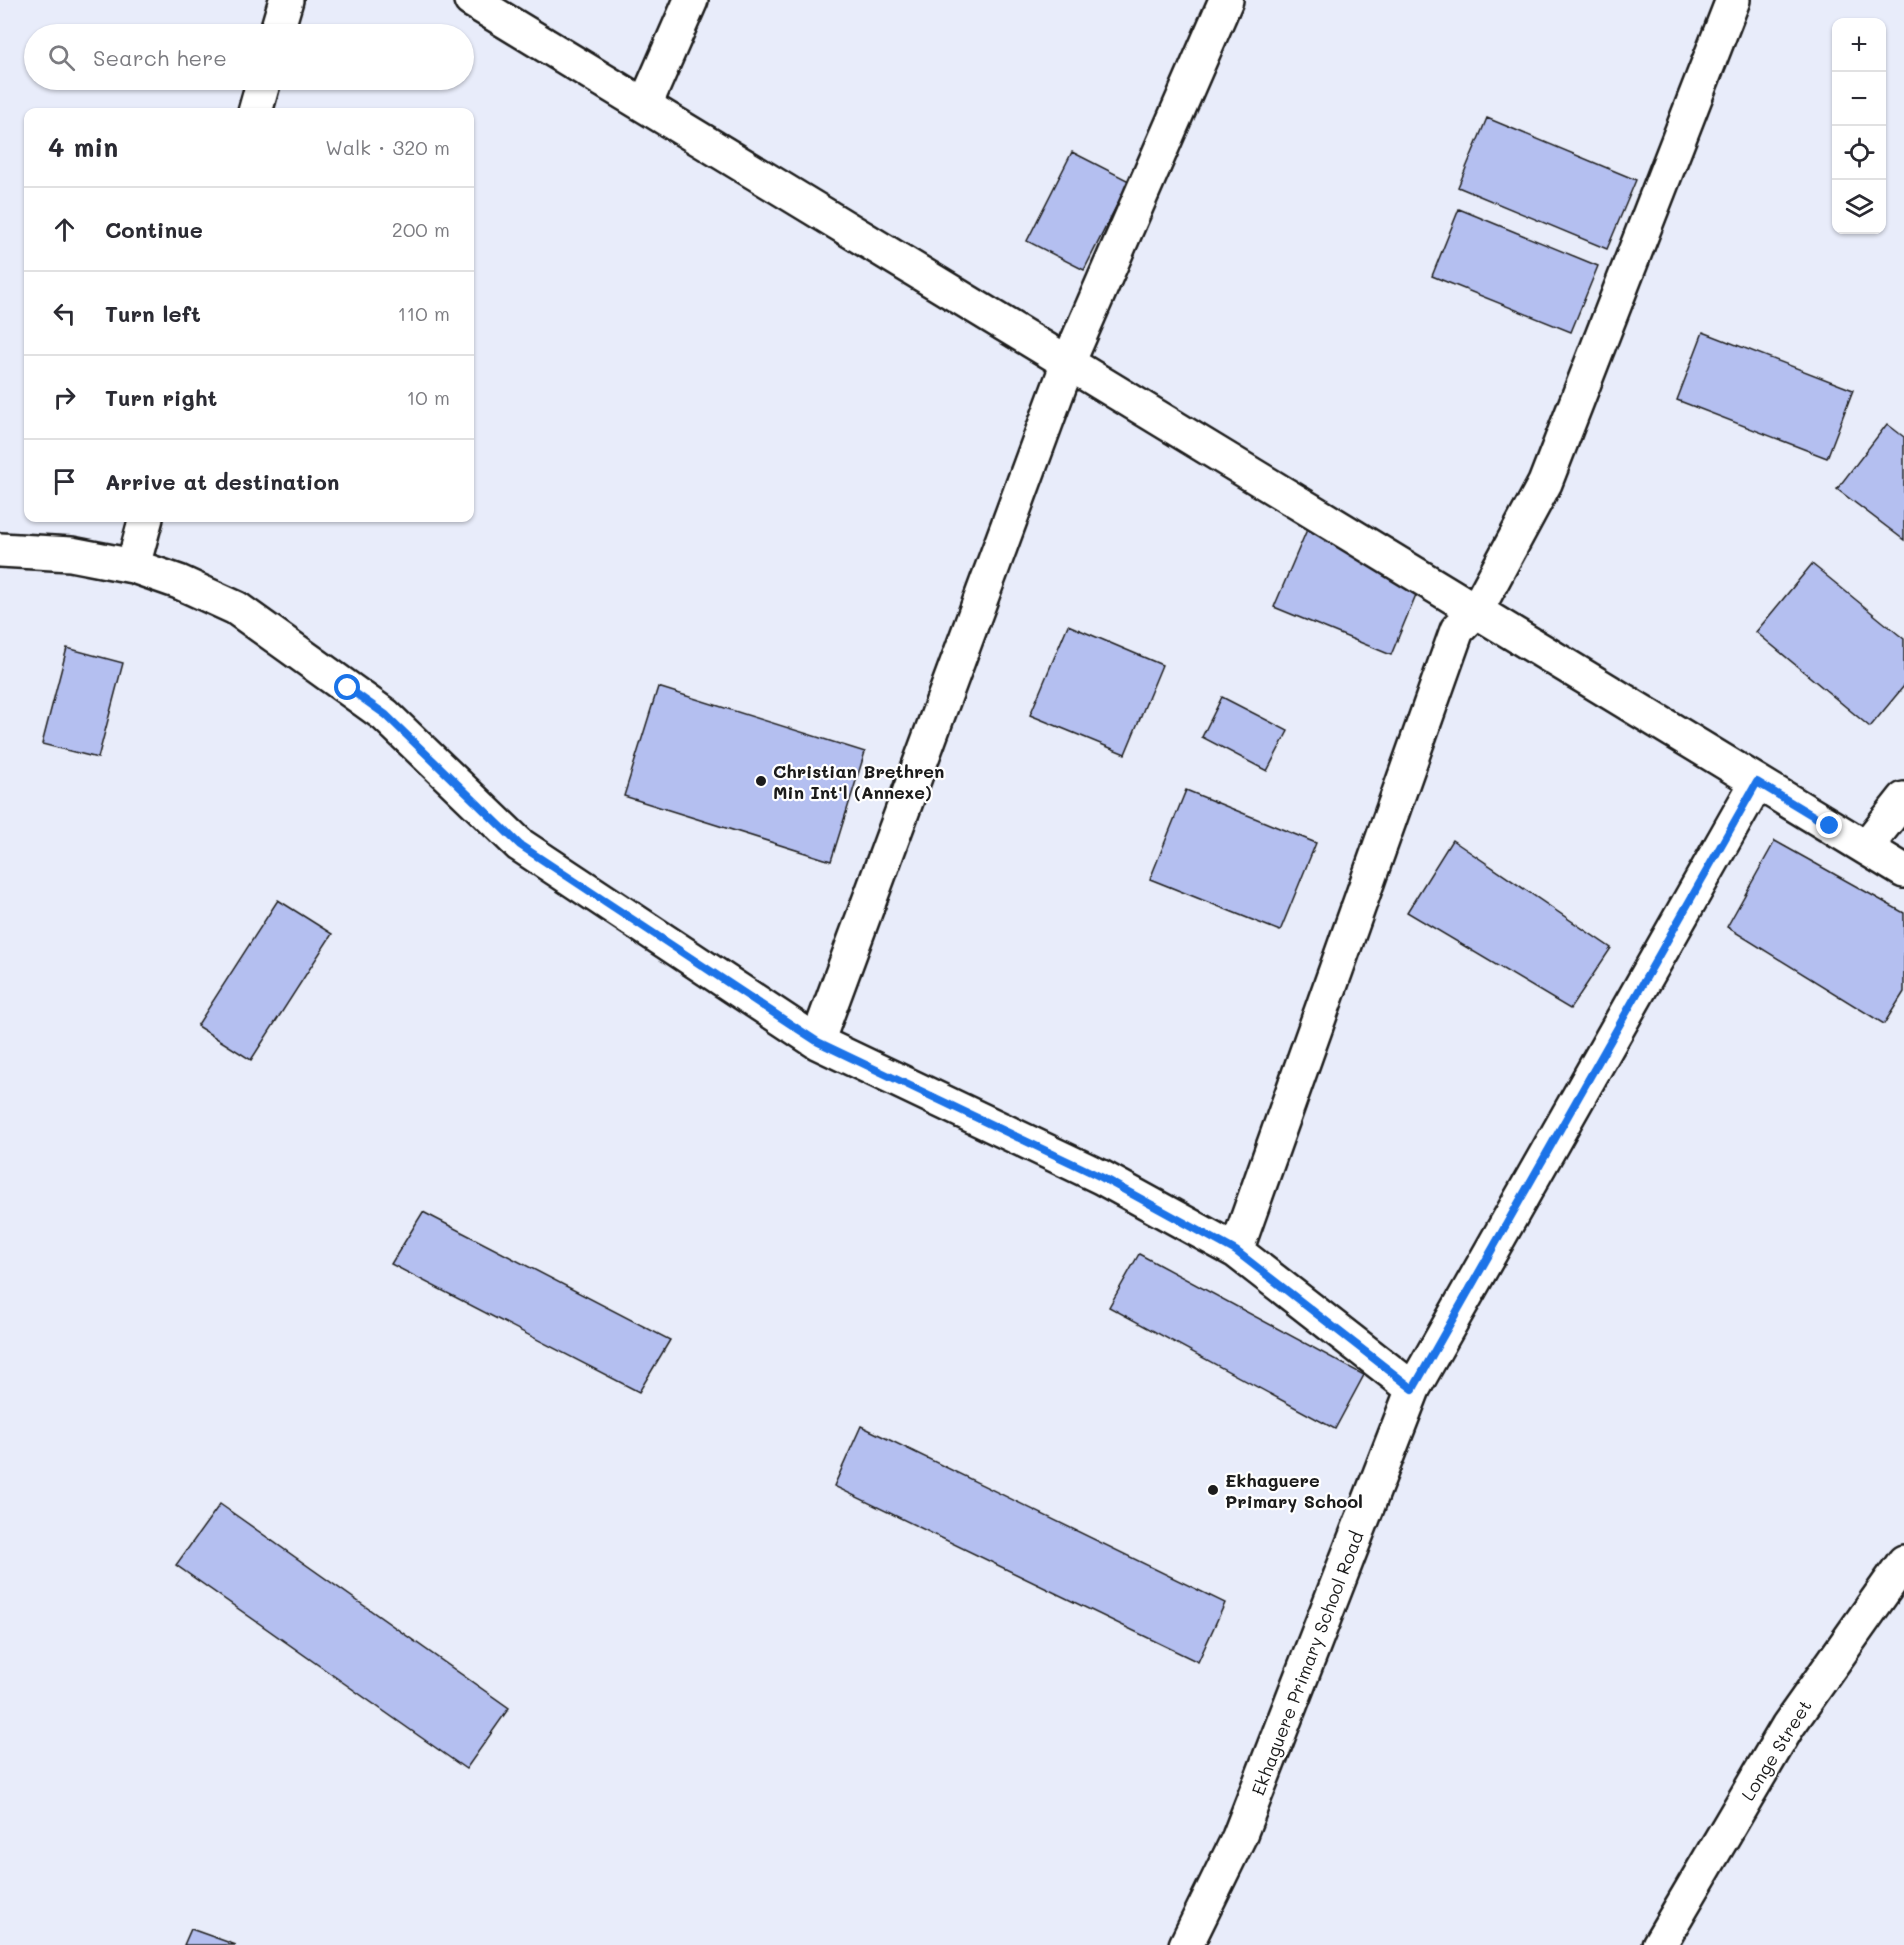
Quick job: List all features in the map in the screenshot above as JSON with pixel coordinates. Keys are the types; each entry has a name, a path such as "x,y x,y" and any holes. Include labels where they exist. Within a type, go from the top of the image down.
{"street":[{"path":"279,24 285,0"},
{"path":"471,0 1904,871"},
{"path":"645,105 691,0"},
{"path":"818,1042 1068,363 1226,0"},
{"path":"1236,1251 1457,630 1476,611 1545,483 1733,0"},
{"path":"256,108 261,90"},
{"path":"133,566 145,522"},
{"path":"0,550 71,554 133,566 179,582 236,608 386,715 520,845 818,1042 1101,1177 1236,1251 1413,1389"},
{"name":"Ekhaguere Primary School Road","path":"1186,1945 1239,1838 1413,1389 1757,782"},
{"path":"1866,848 1904,799"},
{"name":"Longe Street","path":"1659,1945 1788,1726 1904,1563"}],"building":[{"path":"1487,118 1636,180 1607,249 1458,187"},
{"path":"1072,152 1129,181 1084,270 1027,241"},
{"path":"1459,209 1598,266 1571,332 1432,276"},
{"path":"1703,332 1853,390 1827,458 1677,400"},
{"path":"1887,424 1904,437 1904,540 1837,489"},
{"path":"1309,525 1425,573 1391,655 1274,607"},
{"path":"1812,564 1904,639 1904,686 1870,727 1756,632"},
{"path":"1068,625 1162,665 1125,754 1030,715"},
{"path":"67,648 123,663 98,758 42,744"},
{"path":"658,687 865,752 831,861 624,796"},
{"path":"1222,697 1288,731 1267,771 1202,737"},
{"path":"1186,790 1316,843 1280,931 1150,879"},
{"path":"1452,840 1611,948 1570,1009 1407,912"},
{"path":"1775,841 1904,913 1904,992 1884,1024 1727,927"},
{"path":"278,900 332,934 251,1060 197,1026"},
{"path":"423,1212 670,1340 639,1392 391,1264"},
{"path":"1139,1254 1364,1375 1335,1429 1109,1307"},
{"path":"861,1426 1225,1603 1198,1662 834,1486"},
{"path":"220,1504 509,1708 466,1769 176,1565"},
{"path":"191,1929 236,1945 184,1945"}],"place":[{"name":"Christian Brethren Min Int'l (Annexe)","path":"761,781"},
{"name":"Ekhaguere Primary School","path":"1213,1490"}],"route":[{"path":"348,688 386,715 520,845 798,1029 818,1042 1101,1177 1236,1251 1413,1389 1757,782 1830,826"}]}
